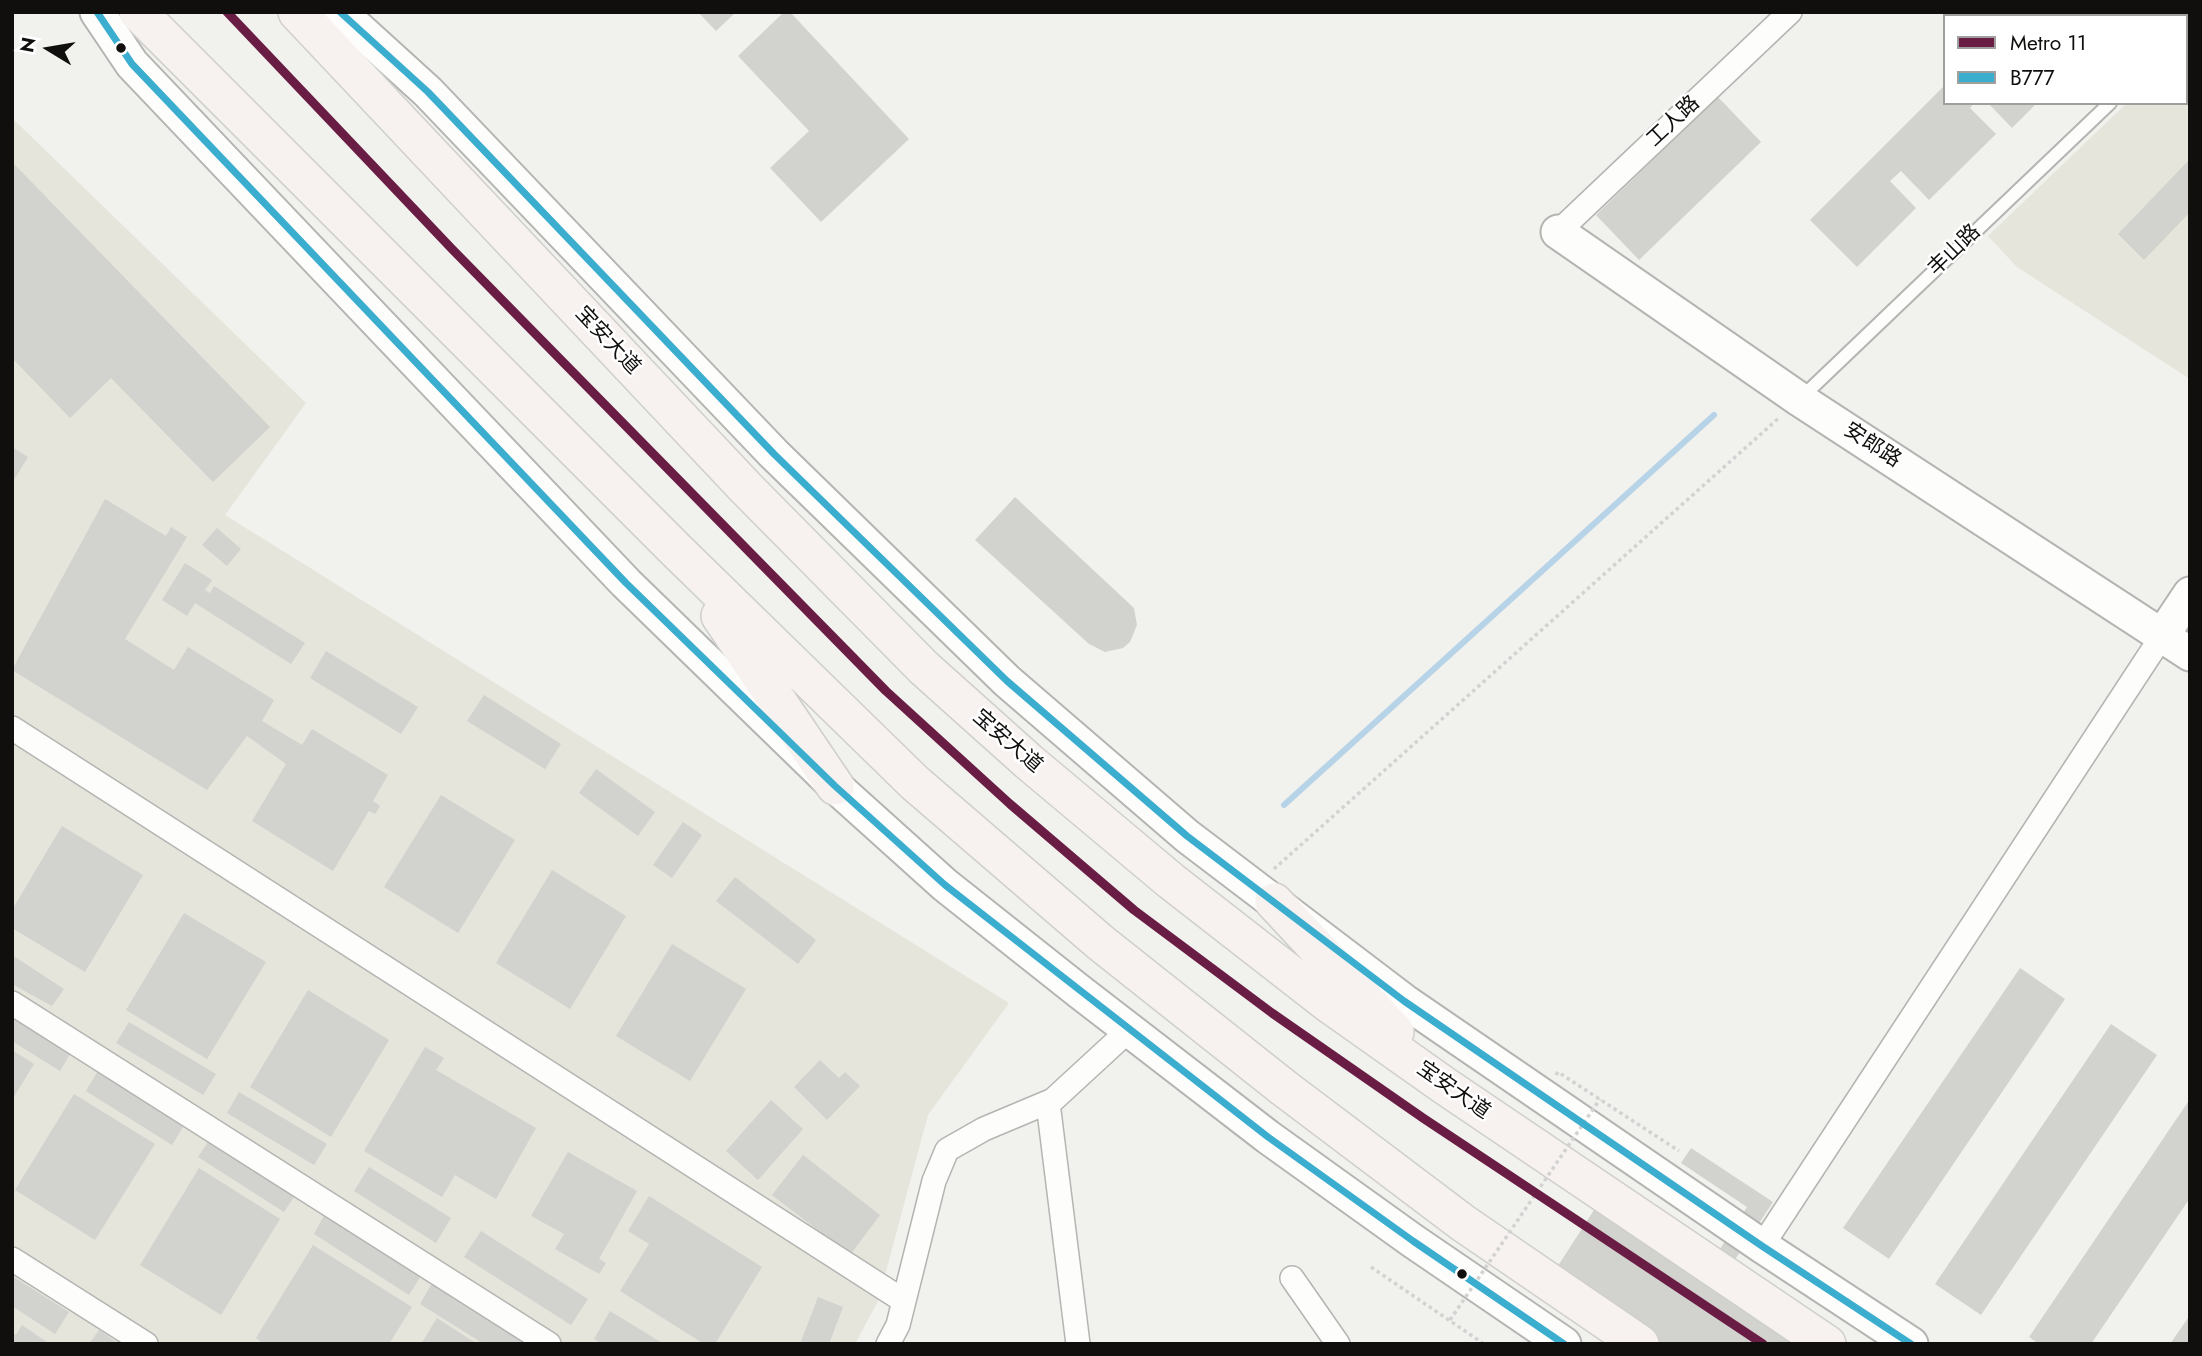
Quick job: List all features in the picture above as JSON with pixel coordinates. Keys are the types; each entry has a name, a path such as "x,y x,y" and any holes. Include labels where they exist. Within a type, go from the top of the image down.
{"main road":[{"path":"97,12 132,64 626,583 835,786 945,885 1268,1137 1413,1241 1564,1344"},
{"path":"138,12 677,551 915,783 1101,943 1284,1088 1463,1223 1640,1344"},
{"name":"宝安大道","path":"297,12 746,488 923,668 1029,762 1171,881 1329,1004 1827,1344"},
{"path":"340,12 428,92 774,454 1007,681 1187,836 1269,890 1404,1001 1762,1246 1911,1344"},
{"name":"安郎路","path":"1558,232 1800,399 2190,654"},
{"path":"677,551 835,786"},
{"path":"2162,636 2190,594"},
{"path":"1269,890 1446,1086"}],"street":[{"name":"工人路","path":"1558,232 1790,12"},
{"path":"1762,1246 2162,636"},
{"path":"12,729 904,1301"},
{"path":"12,1003 549,1344"},
{"path":"888,1344 898,1325 934,1181 947,1150 984,1129 1054,1100 1129,1030"},
{"path":"1048,1102 1078,1344"},
{"path":"12,1259 146,1344"},
{"path":"1292,1278 1338,1344"}],"lane":[{"name":"丰山路","path":"1800,399 2108,105"}],"path":[{"path":"1269,890 1800,399"},
{"path":"1558,1072 1678,1151"},
{"path":"1450,1320 1600,1099"},
{"path":"1371,1267 1484,1344"}],"shaded area":[{"path":"2190,44 2190,379 2017,267 1988,236 2125,105 2188,105"},
{"path":"12,118 306,403 225,515 1009,1003 928,1115 878,1301 855,1344 12,1344"}],"building":[{"path":"698,12 736,12 716,31"},
{"path":"784,12 790,12 909,139 821,222 770,168 809,131 738,56"},
{"path":"2091,12 2131,12 2130,14"},
{"path":"1943,87 1943,105 1972,105 1970,108 1996,134 1929,200 1901,171 1890,181 1916,208 1857,267 1810,220"},
{"path":"1718,97 1761,142 1639,260 1596,215"},
{"path":"1990,105 2035,105 2012,128"},
{"path":"2190,159 2190,212 2144,260 2118,234"},
{"path":"12,162 270,427 213,482 111,378 70,418 12,358"},
{"path":"12,447 28,457 12,483"},
{"path":"1015,497 1134,608 1137,625 1130,642 1123,648 1105,652 1089,644 975,540"},
{"path":"105,499 166,536 171,527 187,537 125,639 174,670 188,647 274,700 262,721 302,745 312,729 388,775 373,801 380,806 375,814 369,811 333,871 252,821 286,764 247,736 207,790 12,670"},
{"path":"217,528 241,549 227,566 202,545"},
{"path":"185,563 212,580 205,590 210,593 214,586 305,643 291,664 195,603 187,616 162,600"},
{"path":"326,651 418,707 401,734 310,678"},
{"path":"484,695 561,744 545,769 467,721"},
{"path":"596,769 655,812 638,836 579,793"},
{"path":"441,795 515,840 458,933 384,887"},
{"path":"683,822 702,835 672,878 653,865"},
{"path":"62,826 143,875 85,972 12,928 12,910"},
{"path":"552,870 626,916 570,1009 496,963"},
{"path":"735,877 816,940 798,964 716,901"},
{"path":"184,913 266,962 207,1059 126,1010"},
{"path":"672,944 746,989 690,1081 616,1036"},
{"path":"12,955 64,989 52,1006 12,984"},
{"path":"2020,968 2065,999 1889,1259 1843,1228"},
{"path":"308,990 389,1040 331,1137 250,1087"},
{"path":"12,1011 73,1049 60,1071 12,1041"},
{"path":"129,1022 216,1074 203,1095 116,1043"},
{"path":"2111,1024 2157,1055 1981,1315 1935,1284"},
{"path":"425,1047 444,1058 436,1070 536,1128 496,1199 455,1175 442,1197 364,1151"},
{"path":"12,1050 34,1064 12,1100"},
{"path":"820,1060 839,1078 845,1072 860,1086 827,1120 794,1087"},
{"path":"99,1069 185,1124 172,1145 86,1091"},
{"path":"239,1092 327,1144 314,1165 227,1113"},
{"path":"74,1094 155,1144 95,1240 15,1190"},
{"path":"2190,1099 2190,1198 2091,1344 2039,1344 2029,1337"},
{"path":"771,1100 803,1129 758,1180 726,1151"},
{"path":"212,1136 298,1191 284,1212 198,1157"},
{"path":"1691,1148 1773,1202 1715,1290 1797,1344 1658,1344 1660,1341 1554,1272 1594,1210 1700,1280 1747,1207 1681,1163"},
{"path":"568,1152 637,1191 599,1259 606,1263 599,1274 555,1249 564,1234 531,1216"},
{"path":"803,1155 880,1215 850,1255 772,1195"},
{"path":"369,1167 451,1218 436,1243 354,1191"},
{"path":"199,1168 280,1219 221,1315 140,1265"},
{"path":"649,1196 762,1267 715,1344 704,1344 620,1291 649,1244 628,1231"},
{"path":"327,1210 425,1269 409,1295 314,1234"},
{"path":"481,1231 588,1299 571,1325 464,1257"},
{"path":"313,1245 412,1307 389,1344 264,1344 256,1338"},
{"path":"12,1276 69,1312 55,1334 12,1306"},
{"path":"435,1278 542,1344 484,1344 420,1304"},
{"path":"818,1297 843,1307 829,1344 800,1344"},
{"path":"610,1311 664,1344 602,1344 594,1339"},
{"path":"2190,1315 2190,1344 2170,1344"},
{"path":"437,1318 477,1344 421,1344"},
{"path":"22,1325 50,1344 12,1344 12,1332 16,1335"},
{"path":"99,1330 119,1344 89,1344"}],"waterway":[{"path":"1284,805 1714,415"}],"metro line":[{"name":"11","path":"227,12 452,249 886,691 1010,804 1134,910 1272,1013 1423,1118 1763,1344"}],"transit line":[{"name":"B777","path":"97,12 132,64 626,583 835,786 945,885 1268,1137 1413,1241 1564,1344"},
{"name":"B777","path":"340,12 428,92 774,454 1007,681 1187,836 1404,1001 1762,1246 1911,1344"}]}
